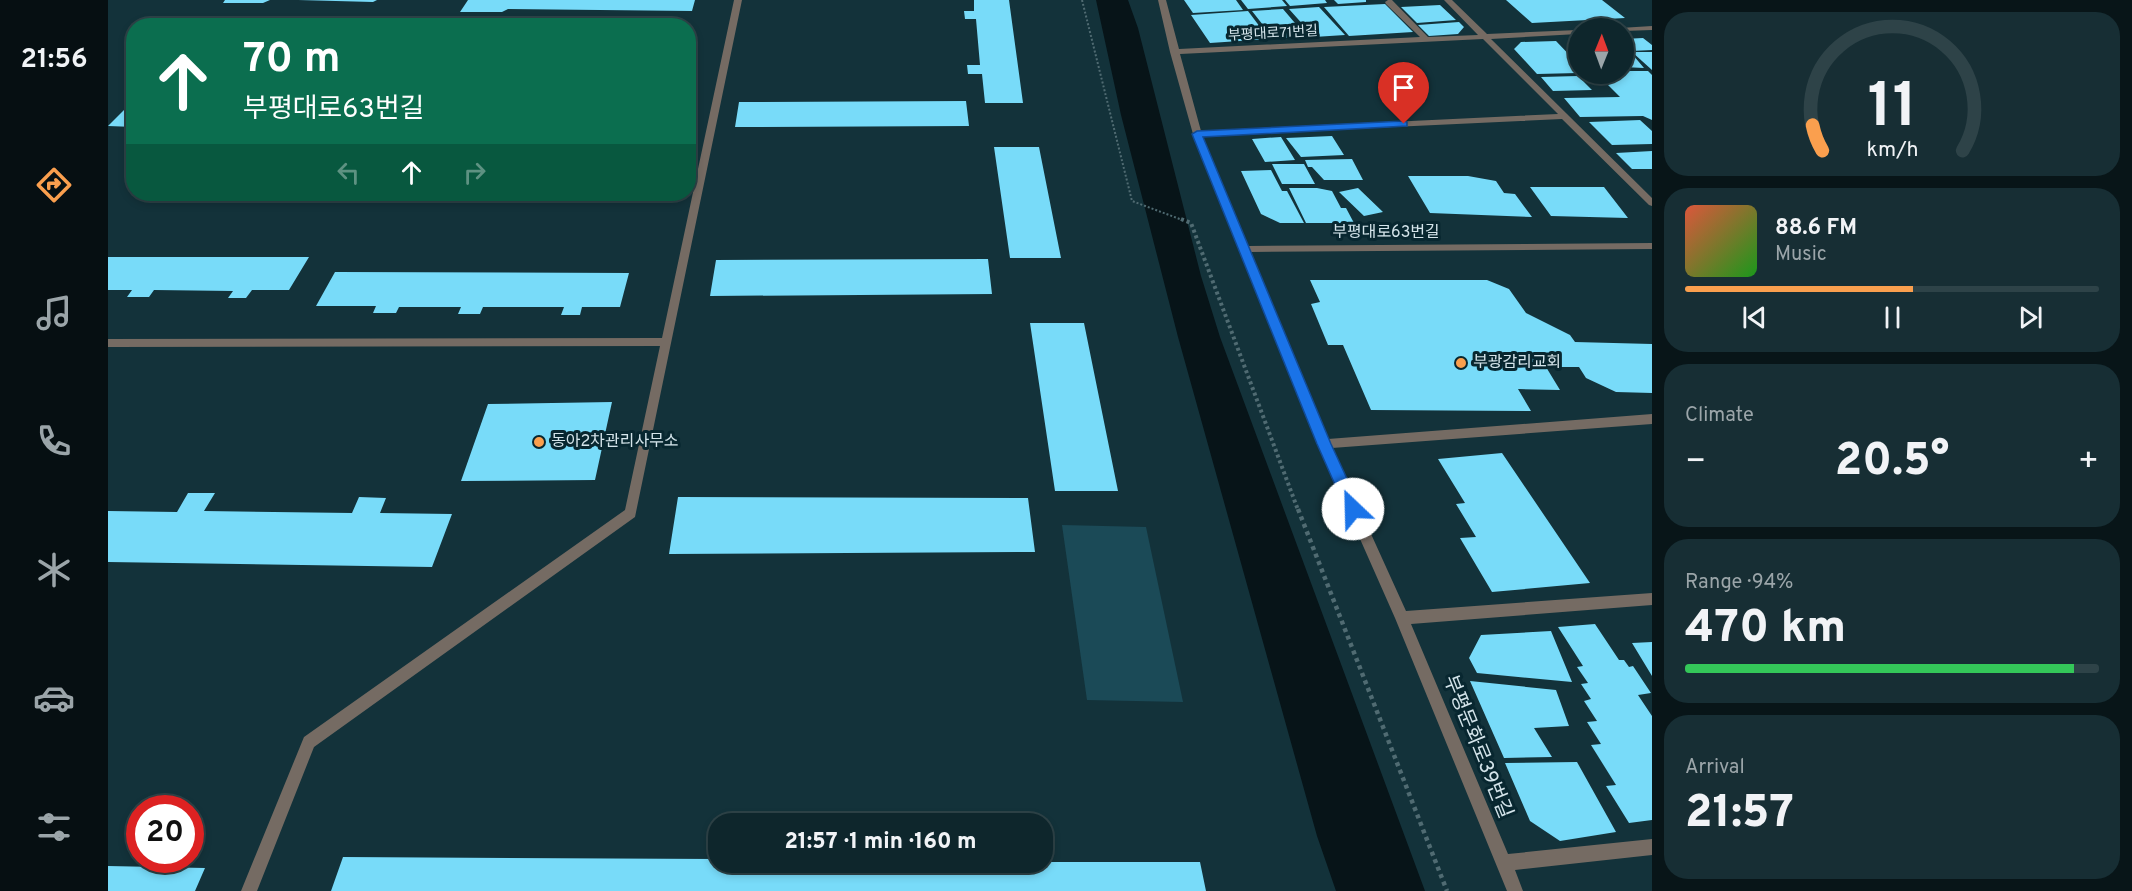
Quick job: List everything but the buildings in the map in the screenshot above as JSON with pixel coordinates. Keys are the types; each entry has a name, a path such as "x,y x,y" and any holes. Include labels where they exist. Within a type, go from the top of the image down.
{"street":[{"path":"696,200 738,0"},
{"path":"1162,0 1197,134 1246,249"},
{"path":"1448,0 1652,203"},
{"path":"1389,2 1427,40"},
{"path":"1634,29 1652,28"},
{"name":"부평대로71번길","path":"1174,52 1568,33"},
{"path":"1197,134 1564,116"},
{"path":"249,891 309,742 631,513 696,201"},
{"name":"부평대로63번길","path":"1246,249 1652,246"},
{"name":"부평문화로39번길","path":"1246,249 1324,444 1402,618 1515,891"},
{"path":"108,343 666,342"},
{"path":"1324,444 1652,419"},
{"path":"1402,618 1652,599"},
{"path":"1504,863 1652,847"}],"path":[{"path":"1082,0 1132,201 1191,223 1308,536 1447,891"}],"shaded area":[{"path":"1096,0 1128,0 1138,28 1201,276 1220,337 1425,891 1336,891 1317,836 1178,337 1121,115"},
{"path":"1062,525 1146,527 1183,702 1087,700"}],"place":[{"name":"부광감리교회","path":"1461,363"},
{"name":"동아2차관리사무소","path":"539,442"}],"route":[{"path":"1353,509 1324,444 1197,134 1404,124"}]}
